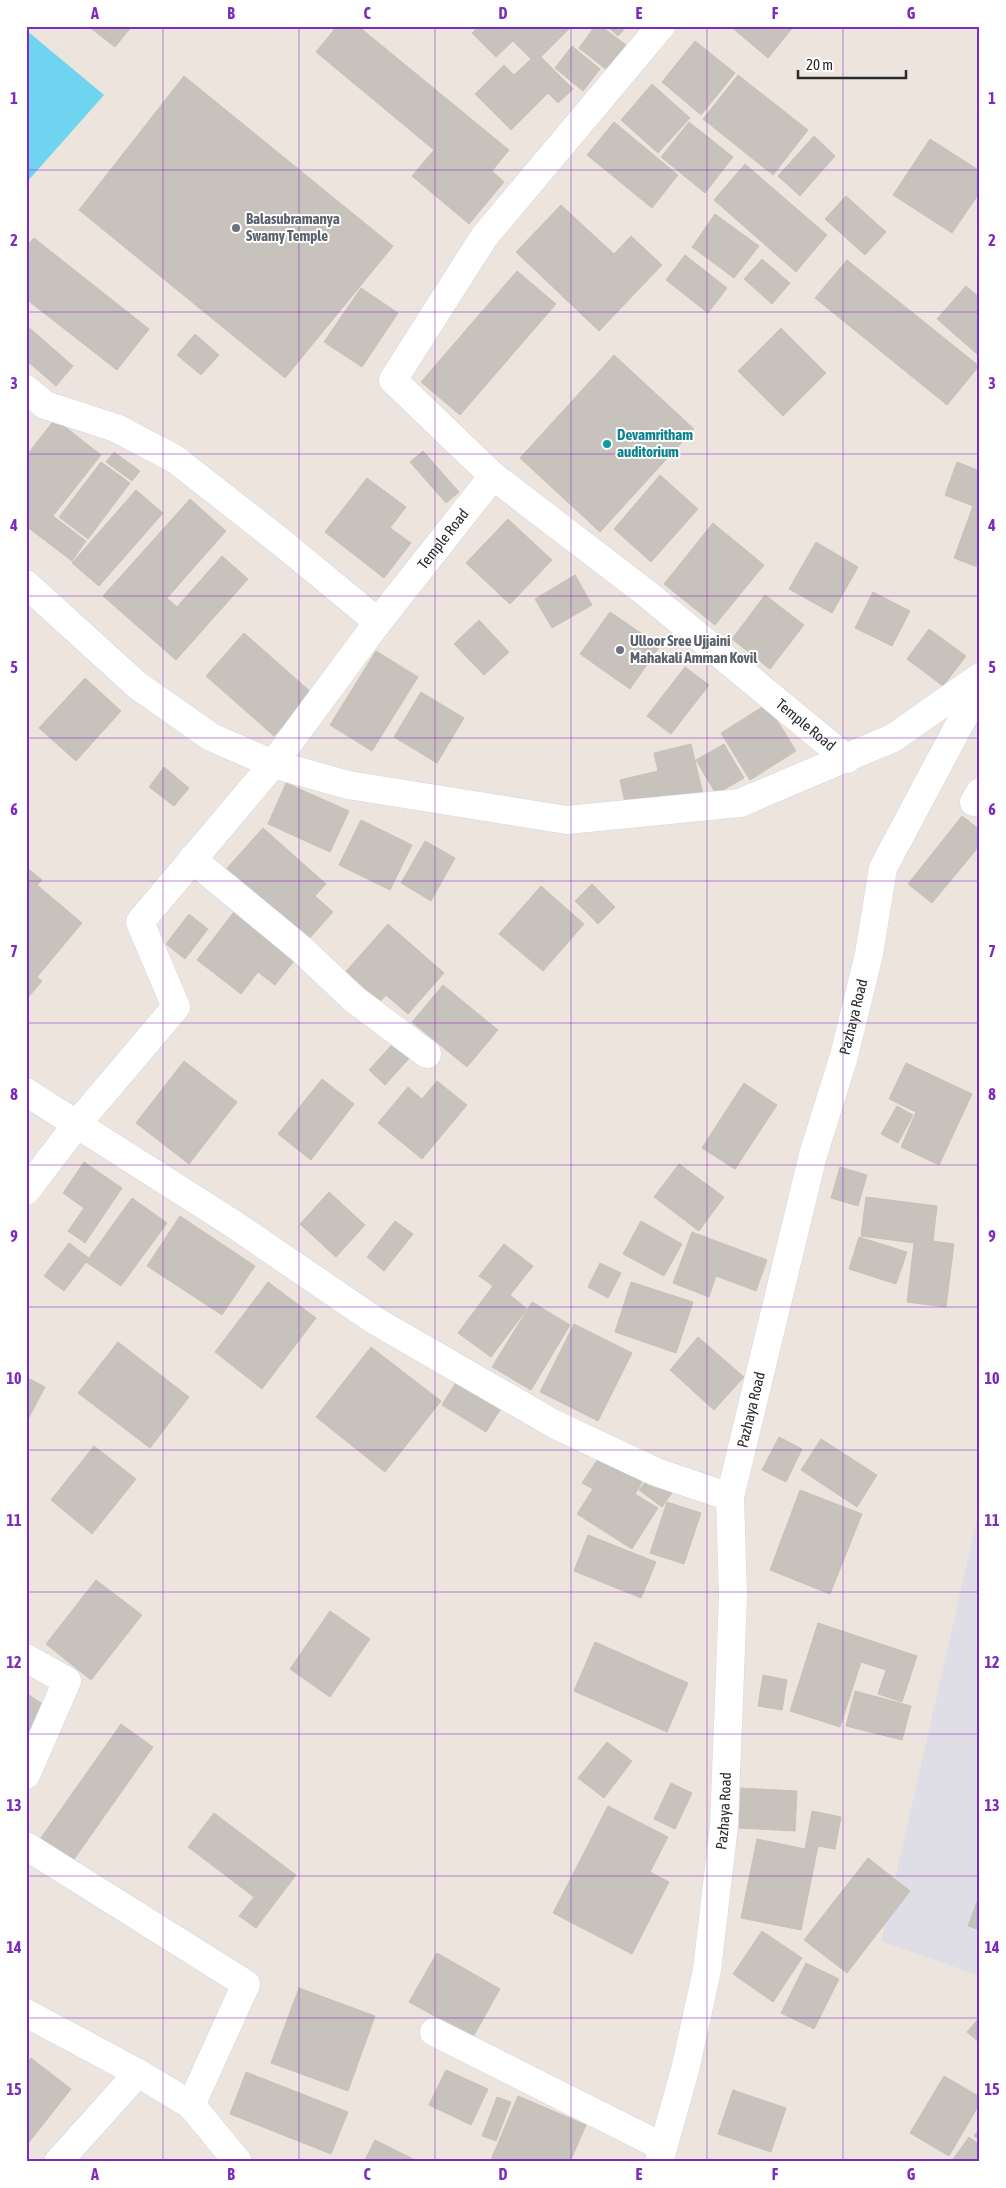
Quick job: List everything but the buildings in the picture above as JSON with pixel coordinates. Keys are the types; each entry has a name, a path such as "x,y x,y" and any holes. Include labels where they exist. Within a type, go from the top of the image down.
{"street":[{"path":"494,476 394,380 484,237 661,26"},
{"path":"26,389 45,405 116,428 175,459 281,542 378,622"},
{"name":"Temple Road","path":"77,1124 176,1007 140,922 273,764 378,622 494,476 646,593 847,758"},
{"path":"26,584 137,685 211,737 273,764 348,785 567,820 740,803 893,738 980,677"},
{"name":"Pazhaya Road","path":"661,2154 685,2070 707,1970 724,1825 733,1597 730,1497 813,1155 844,1056 870,954 884,868 980,686"},
{"path":"192,859 301,950 354,999 427,1054"},
{"path":"26,1092 232,1223 374,1320 546,1419 656,1472 730,1497"},
{"path":"26,1192 77,1124"},
{"path":"26,1658 67,1681 26,1775"},
{"path":"26,1846 246,1984 191,2106"},
{"path":"26,2013 138,2073 191,2106 238,2162"},
{"path":"434,2032 661,2154"},
{"path":"58,2162 138,2073"}],"shaded area":[{"path":"980,1506 980,1976 881,1941"}],"water":[{"path":"26,30 104,95 26,183"}],"place":[{"name":"Balasubramanya Swamy Temple","path":"236,228"},
{"name":"Devamritham auditorium","path":"607,444"},
{"name":"Ulloor Sree Ujjaini Mahakali Amman Kovil","path":"620,650"}]}
